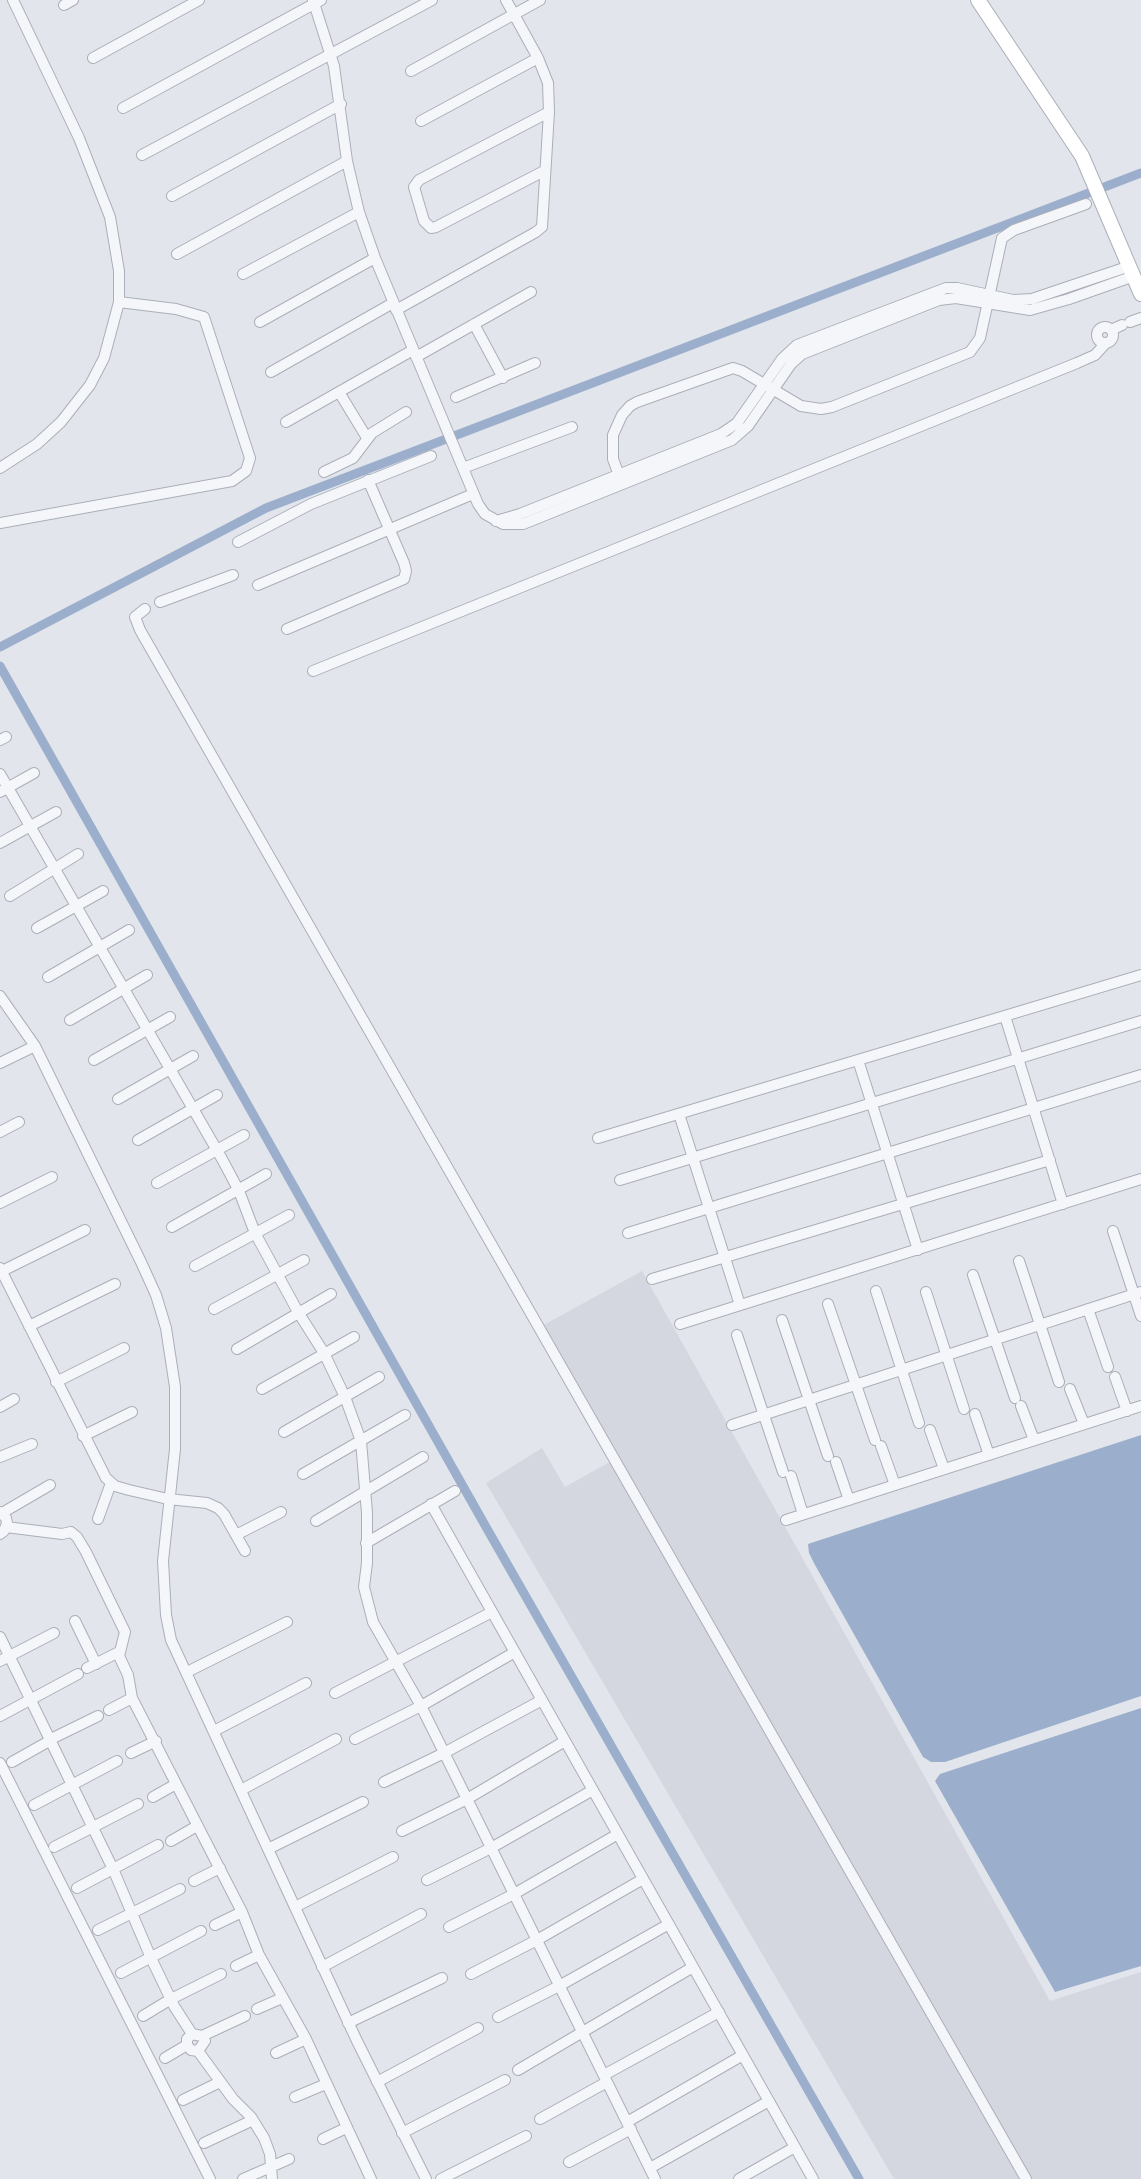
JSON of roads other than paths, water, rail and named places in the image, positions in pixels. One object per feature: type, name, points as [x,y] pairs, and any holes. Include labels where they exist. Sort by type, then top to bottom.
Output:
[{"type":"street","points":[[0,468],[37,444],[62,422],[96,376],[109,343],[119,302],[119,271],[110,216],[79,138],[13,0]]},
{"type":"street","points":[[93,58],[199,0]]},
{"type":"street","points":[[142,155],[432,0]]},
{"type":"street","points":[[271,372],[540,230],[544,219],[544,171],[549,112],[548,82],[538,58],[506,0]]},
{"type":"street","points":[[411,71],[540,0]]},
{"type":"street","points":[[978,0],[1075,145],[1092,176],[1141,294]]},
{"type":"street","points":[[123,108],[316,1],[341,104],[347,161],[359,212],[375,258],[474,494],[486,514],[496,521],[510,526],[523,524],[732,440],[748,426],[769,387]]},
{"type":"street","points":[[421,121],[538,58]]},
{"type":"street","points":[[172,196],[341,104]]},
{"type":"street","points":[[544,171],[436,228],[431,228],[424,221],[414,186],[419,180],[549,112]]},
{"type":"street","points":[[177,254],[347,161]]},
{"type":"street","points":[[622,484],[613,459],[613,435],[616,425],[630,406],[732,368],[738,369],[810,409],[832,408],[970,352],[980,338],[1000,246],[1007,234],[1086,204]]},
{"type":"street","points":[[243,274],[359,212]]},
{"type":"street","points":[[260,322],[375,258]]},
{"type":"street","points":[[496,521],[520,514],[726,431],[737,423],[802,354],[939,300],[956,298],[988,299],[1030,310],[1132,271]]},
{"type":"street","points":[[286,422],[339,392],[474,324],[531,292]]},
{"type":"street","points":[[0,523],[232,481],[246,471],[250,458],[204,317],[176,310],[119,302]]},
{"type":"street","points":[[313,671],[1077,363],[1101,351],[1105,344],[1112,340],[1112,330],[1141,318]]},
{"type":"street","points":[[474,324],[503,378]]},
{"type":"street","points":[[456,397],[535,363]]},
{"type":"street","points":[[339,392],[367,438]]},
{"type":"street","points":[[324,472],[353,458],[361,450],[367,438],[380,427],[406,412]]},
{"type":"street","points":[[463,468],[572,427]]},
{"type":"street","points":[[238,542],[311,504],[430,456]]},
{"type":"street","points":[[287,629],[404,579],[406,571],[404,563],[368,480]]},
{"type":"street","points":[[258,585],[474,494]]},
{"type":"street","points":[[160,602],[233,575]]},
{"type":"street","points":[[144,608],[135,617],[140,630],[1026,2179]]},
{"type":"street","points":[[4,790],[34,773]]},
{"type":"street","points":[[0,774],[4,790],[30,828],[217,1150],[239,1191],[255,1233],[298,1312],[324,1353],[345,1397],[361,1440],[367,1513],[367,1562],[364,1587],[373,1622],[421,1706],[654,2178]]},
{"type":"street","points":[[0,844],[56,812]]},
{"type":"street","points":[[10,896],[78,854]]},
{"type":"street","points":[[37,928],[103,891]]},
{"type":"street","points":[[48,977],[129,930]]},
{"type":"street","points":[[70,1020],[147,975]]},
{"type":"street","points":[[598,1138],[1141,975]]},
{"type":"street","points":[[0,996],[35,1046],[142,1262],[156,1295],[166,1328],[175,1387],[175,1449],[168,1499],[163,1561],[166,1615],[171,1640],[348,2023],[426,2179]]},
{"type":"street","points":[[94,1060],[170,1016]]},
{"type":"street","points":[[1005,1016],[1063,1204]]},
{"type":"street","points":[[620,1180],[1141,1021]]},
{"type":"street","points":[[0,1063],[35,1046]]},
{"type":"street","points":[[118,1098],[194,1056]]},
{"type":"street","points":[[858,1060],[918,1250]]},
{"type":"street","points":[[628,1232],[1034,1110],[1141,1075]]},
{"type":"street","points":[[138,1140],[217,1095]]},
{"type":"street","points":[[679,1114],[740,1305]]},
{"type":"street","points":[[0,1132],[19,1122]]},
{"type":"street","points":[[157,1183],[244,1135]]},
{"type":"street","points":[[652,1280],[1050,1160]]},
{"type":"street","points":[[172,1228],[266,1174]]},
{"type":"street","points":[[0,1204],[52,1177]]},
{"type":"street","points":[[680,1324],[1141,1179]]},
{"type":"street","points":[[195,1266],[288,1215]]},
{"type":"street","points":[[85,1230],[1,1269],[56,1382],[100,1470],[111,1482],[129,1490],[168,1499],[206,1503],[218,1508],[224,1514],[245,1551]]},
{"type":"street","points":[[1113,1231],[1138,1294],[1141,1316]]},
{"type":"street","points":[[214,1309],[304,1260]]},
{"type":"street","points":[[1018,1260],[1059,1382]]},
{"type":"street","points":[[973,1275],[1015,1398]]},
{"type":"street","points":[[29,1326],[115,1284]]},
{"type":"street","points":[[876,1292],[919,1424]]},
{"type":"street","points":[[926,1292],[964,1409]]},
{"type":"street","points":[[237,1349],[331,1294]]},
{"type":"street","points":[[732,1424],[1138,1294]]},
{"type":"street","points":[[828,1304],[856,1385],[895,1485]]},
{"type":"street","points":[[1088,1310],[1108,1367]]},
{"type":"street","points":[[782,1320],[809,1400],[849,1500]]},
{"type":"street","points":[[737,1335],[764,1414],[803,1514]]},
{"type":"street","points":[[262,1389],[354,1337]]},
{"type":"street","points":[[56,1382],[124,1348]]},
{"type":"street","points":[[1114,1376],[1127,1410]]},
{"type":"street","points":[[284,1432],[379,1377]]},
{"type":"street","points":[[1070,1389],[1084,1424]]},
{"type":"street","points":[[0,1407],[14,1399]]},
{"type":"street","points":[[1021,1406],[1034,1440]]},
{"type":"street","points":[[786,1520],[1141,1406]]},
{"type":"street","points":[[83,1436],[132,1412]]},
{"type":"street","points":[[975,1414],[990,1455]]},
{"type":"street","points":[[303,1474],[405,1415]]},
{"type":"street","points":[[930,1430],[944,1469]]},
{"type":"street","points":[[0,1457],[32,1444]]},
{"type":"street","points":[[316,1521],[423,1457]]},
{"type":"street","points":[[98,1519],[111,1482]]},
{"type":"street","points":[[50,1484],[1,1512],[6,1518],[3,1531],[62,1534],[71,1532],[77,1537],[86,1552],[125,1632],[119,1656],[128,1675],[132,1698],[156,1741],[197,1826],[242,1912],[259,1955],[306,2039],[371,2179]]},
{"type":"street","points":[[366,1543],[455,1491]]},
{"type":"street","points":[[431,1504],[813,2179]]},
{"type":"street","points":[[236,1535],[281,1512]]},
{"type":"street","points":[[335,1693],[492,1612]]},
{"type":"street","points":[[76,1621],[87,1669]]},
{"type":"street","points":[[187,1672],[287,1622]]},
{"type":"street","points":[[4,1658],[54,1633]]},
{"type":"street","points":[[0,1637],[4,1658],[30,1699],[114,1869],[150,1958],[170,1999],[197,2035],[205,2041],[198,2051]]},
{"type":"street","points":[[0,1716],[119,1652]]},
{"type":"street","points":[[355,1740],[421,1706],[515,1652]]},
{"type":"street","points":[[214,1731],[306,1683]]},
{"type":"street","points":[[109,1710],[132,1698]]},
{"type":"street","points":[[384,1782],[444,1753],[542,1700]]},
{"type":"street","points":[[12,1762],[98,1716]]},
{"type":"street","points":[[241,1790],[336,1739]]},
{"type":"street","points":[[131,1753],[156,1741]]},
{"type":"street","points":[[402,1831],[467,1799],[565,1741]]},
{"type":"street","points":[[34,1805],[117,1761]]},
{"type":"street","points":[[0,1763],[210,2179]]},
{"type":"street","points":[[152,1797],[176,1784]]},
{"type":"street","points":[[427,1880],[491,1848],[593,1790]]},
{"type":"street","points":[[268,1849],[363,1802]]},
{"type":"street","points":[[54,1847],[138,1804]]},
{"type":"street","points":[[172,1841],[197,1826]]},
{"type":"street","points":[[449,1927],[514,1894],[618,1834]]},
{"type":"street","points":[[76,1888],[158,1845]]},
{"type":"street","points":[[295,1907],[393,1857]]},
{"type":"street","points":[[194,1881],[220,1868]]},
{"type":"street","points":[[471,1974],[537,1940],[643,1878]]},
{"type":"street","points":[[98,1930],[180,1889]]},
{"type":"street","points":[[215,1925],[242,1912]]},
{"type":"street","points":[[322,1966],[421,1914]]},
{"type":"street","points":[[498,2017],[560,1986],[669,1924]]},
{"type":"street","points":[[121,1973],[201,1932]]},
{"type":"street","points":[[236,1966],[259,1955]]},
{"type":"street","points":[[518,2070],[693,1967]]},
{"type":"street","points":[[143,2016],[170,1999],[221,1974]]},
{"type":"street","points":[[348,2023],[442,1978]]},
{"type":"street","points":[[257,2009],[282,1998]]},
{"type":"street","points":[[540,2119],[719,2012]]},
{"type":"street","points":[[245,2016],[187,2039],[187,2045],[191,2050],[198,2051],[264,2138],[270,2154],[272,2179]]},
{"type":"street","points":[[377,2082],[478,2028]]},
{"type":"street","points":[[276,2053],[306,2039]]},
{"type":"street","points":[[165,2058],[187,2045]]},
{"type":"street","points":[[569,2162],[743,2055]]},
{"type":"street","points":[[402,2133],[505,2080]]},
{"type":"street","points":[[183,2100],[220,2082]]},
{"type":"street","points":[[296,2097],[326,2084]]},
{"type":"street","points":[[650,2168],[769,2101]]},
{"type":"street","points":[[204,2143],[252,2120]]},
{"type":"street","points":[[323,2139],[346,2128]]},
{"type":"street","points":[[441,2179],[526,2136]]},
{"type":"street","points":[[739,2179],[795,2148]]},
{"type":"street","points":[[243,2179],[289,2159]]},
{"type":"water","points":[[1141,1435],[1141,1696],[945,1762],[931,1762],[923,1757],[815,1565],[809,1553],[808,1544]]},
{"type":"water","points":[[1141,1708],[1141,1966],[1055,1992],[935,1781],[940,1774]]},
{"type":"waterway","points":[[0,647],[266,508],[1141,173]]},
{"type":"waterway","points":[[0,666],[486,1527],[859,2179]]}]
